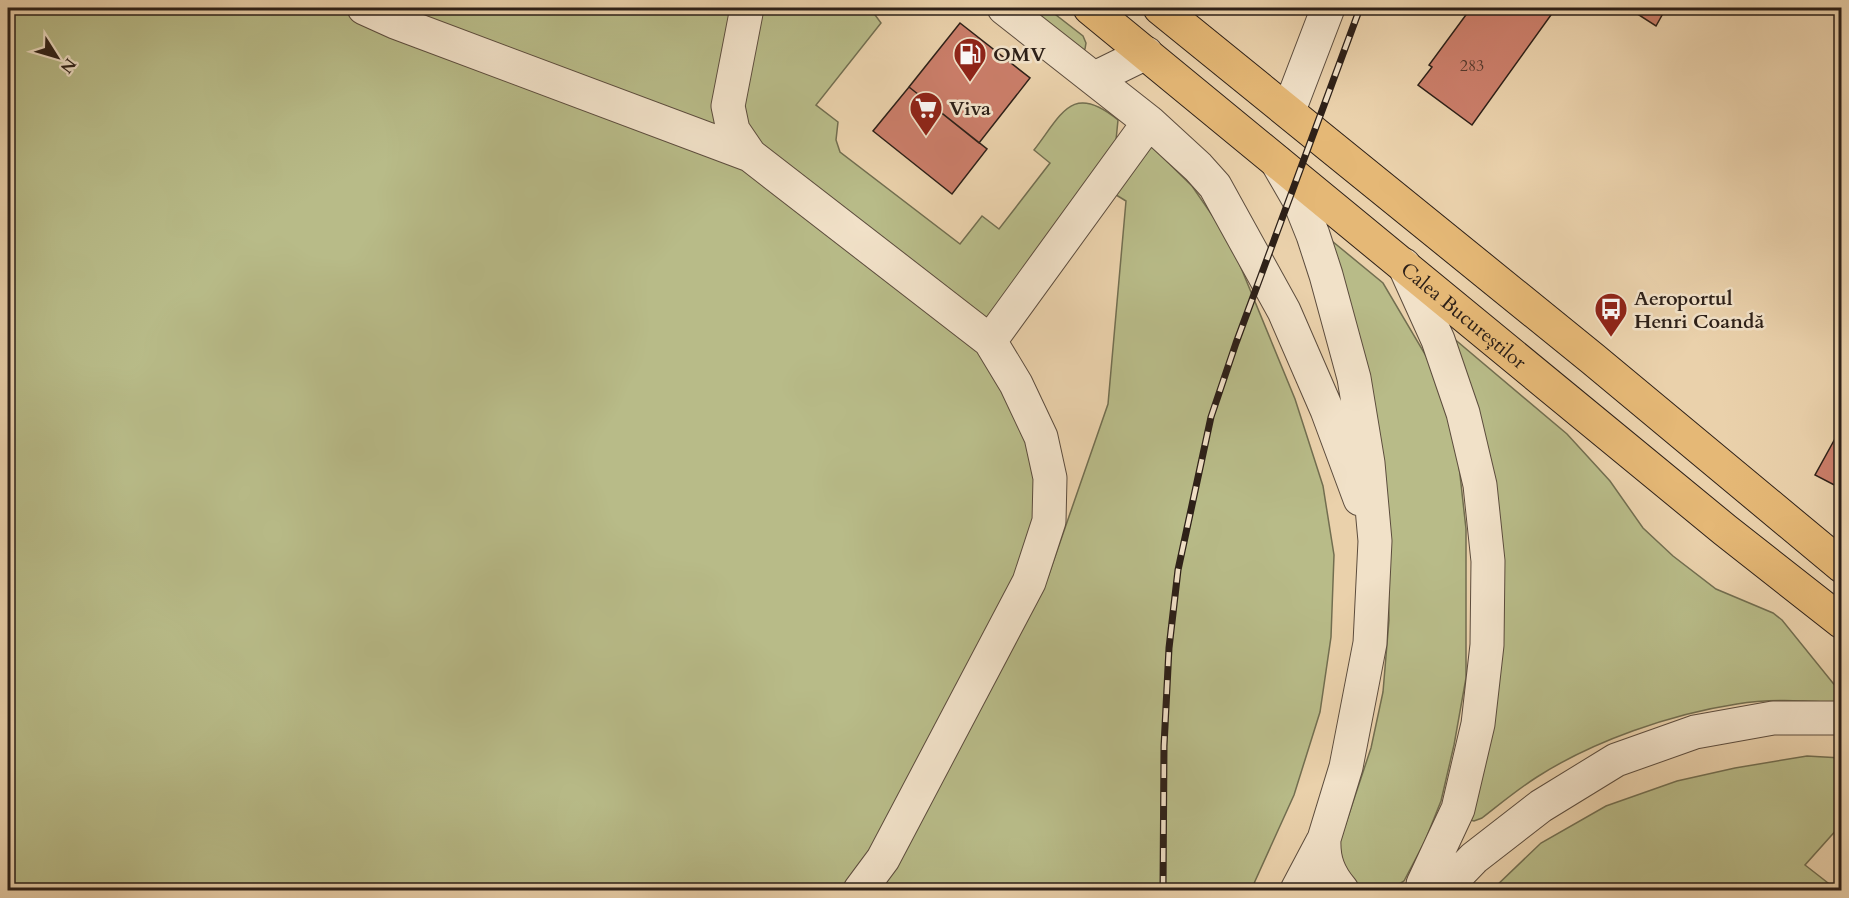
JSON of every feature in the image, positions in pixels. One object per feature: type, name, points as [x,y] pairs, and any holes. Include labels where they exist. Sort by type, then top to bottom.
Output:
[{"type":"highway","name":"Calea Bucureștilor","points":[[1090,8],[1725,530],[1842,622]]},
{"type":"highway","points":[[1160,8],[1289,110],[1842,566]]},
{"type":"street","points":[[364,8],[395,22],[750,155],[990,341],[1016,384],[1041,437],[1050,478],[1049,521],[1029,582],[883,859],[860,891]]},
{"type":"street","points":[[747,8],[728,106],[733,130],[750,155]]},
{"type":"street","points":[[1004,8],[1149,122],[1198,167],[1215,186],[1278,300],[1327,411],[1375,541]]},
{"type":"street","points":[[1289,110],[1328,8]]},
{"type":"street","points":[[1095,78],[1146,53]]},
{"type":"street","points":[[990,341],[1149,122]]},
{"type":"street","points":[[1275,158],[1299,200],[1313,235],[1354,378],[1368,463],[1375,541],[1370,643],[1346,767],[1324,839],[1297,891]]},
{"type":"street","points":[[1404,265],[1438,340],[1463,413],[1480,484],[1488,561],[1487,645],[1478,724],[1458,809],[1429,888]]},
{"type":"street","points":[[1429,888],[1441,865],[1466,847],[1541,806],[1616,760],[1695,732],[1773,718],[1842,718]]},
{"type":"street","points":[[1324,839],[1325,862],[1332,879],[1342,891]]},
{"type":"green space","points":[[8,8],[346,8],[369,22],[748,168],[960,329],[996,370],[1041,475],[1037,536],[850,890],[8,890]]},
{"type":"green space","points":[[380,8],[737,8],[729,141]]},
{"type":"green space","points":[[755,8],[870,8],[881,23],[816,105],[838,122],[836,140],[840,152],[960,244],[982,216],[999,229],[1050,163],[1034,150],[1052,125],[1069,107],[1079,103],[1089,104],[1102,109],[1118,120],[1115,150],[993,316],[979,324],[739,126]]},
{"type":"green space","points":[[1015,8],[1047,8],[1083,36],[1086,43],[1085,49],[1080,54]]},
{"type":"green space","points":[[1145,140],[1192,186],[1230,241],[1295,399],[1323,486],[1334,555],[1331,637],[1320,712],[1294,795],[1251,890],[877,890],[1048,577],[1108,404],[1126,201],[1108,190]]},
{"type":"green space","points":[[1332,241],[1383,283],[1432,366],[1457,448],[1466,529],[1466,678],[1454,745],[1441,801],[1425,841],[1404,881],[1390,890],[1355,890],[1336,853],[1371,748],[1383,692],[1389,620],[1387,498]]},
{"type":"green space","points":[[1439,326],[1567,434],[1610,481],[1643,528],[1673,556],[1716,589],[1773,613],[1782,620],[1841,693],[1841,703],[1750,702],[1659,722],[1607,741],[1559,764],[1530,782],[1482,818],[1474,821],[1465,819],[1496,561]]},
{"type":"green space","points":[[1807,756],[1841,758],[1841,828],[1839,827],[1805,865],[1837,890],[1492,890],[1541,843],[1606,806],[1677,781],[1735,768]]},
{"type":"building","points":[[1471,8],[1556,8],[1472,125],[1418,85],[1432,67],[1429,65]]},
{"type":"building","points":[[1628,8],[1666,8],[1656,26]]},
{"type":"building","name":"OMV","points":[[960,23],[1030,78],[979,143],[909,87]]},
{"type":"building","name":"Viva","points":[[909,87],[987,149],[952,194],[873,131]]},
{"type":"building","points":[[1842,426],[1842,489],[1815,475]]},
{"type":"railway","points":[[1163,890],[1164,746],[1169,648],[1178,570],[1211,417],[1236,343],[1360,8]]},
{"type":"place","name":"OMV","points":[[970,83]]},
{"type":"place","name":"Viva","points":[[926,137]]},
{"type":"place","name":"Aeroportul Henri Coandă","points":[[1611,338]]}]
